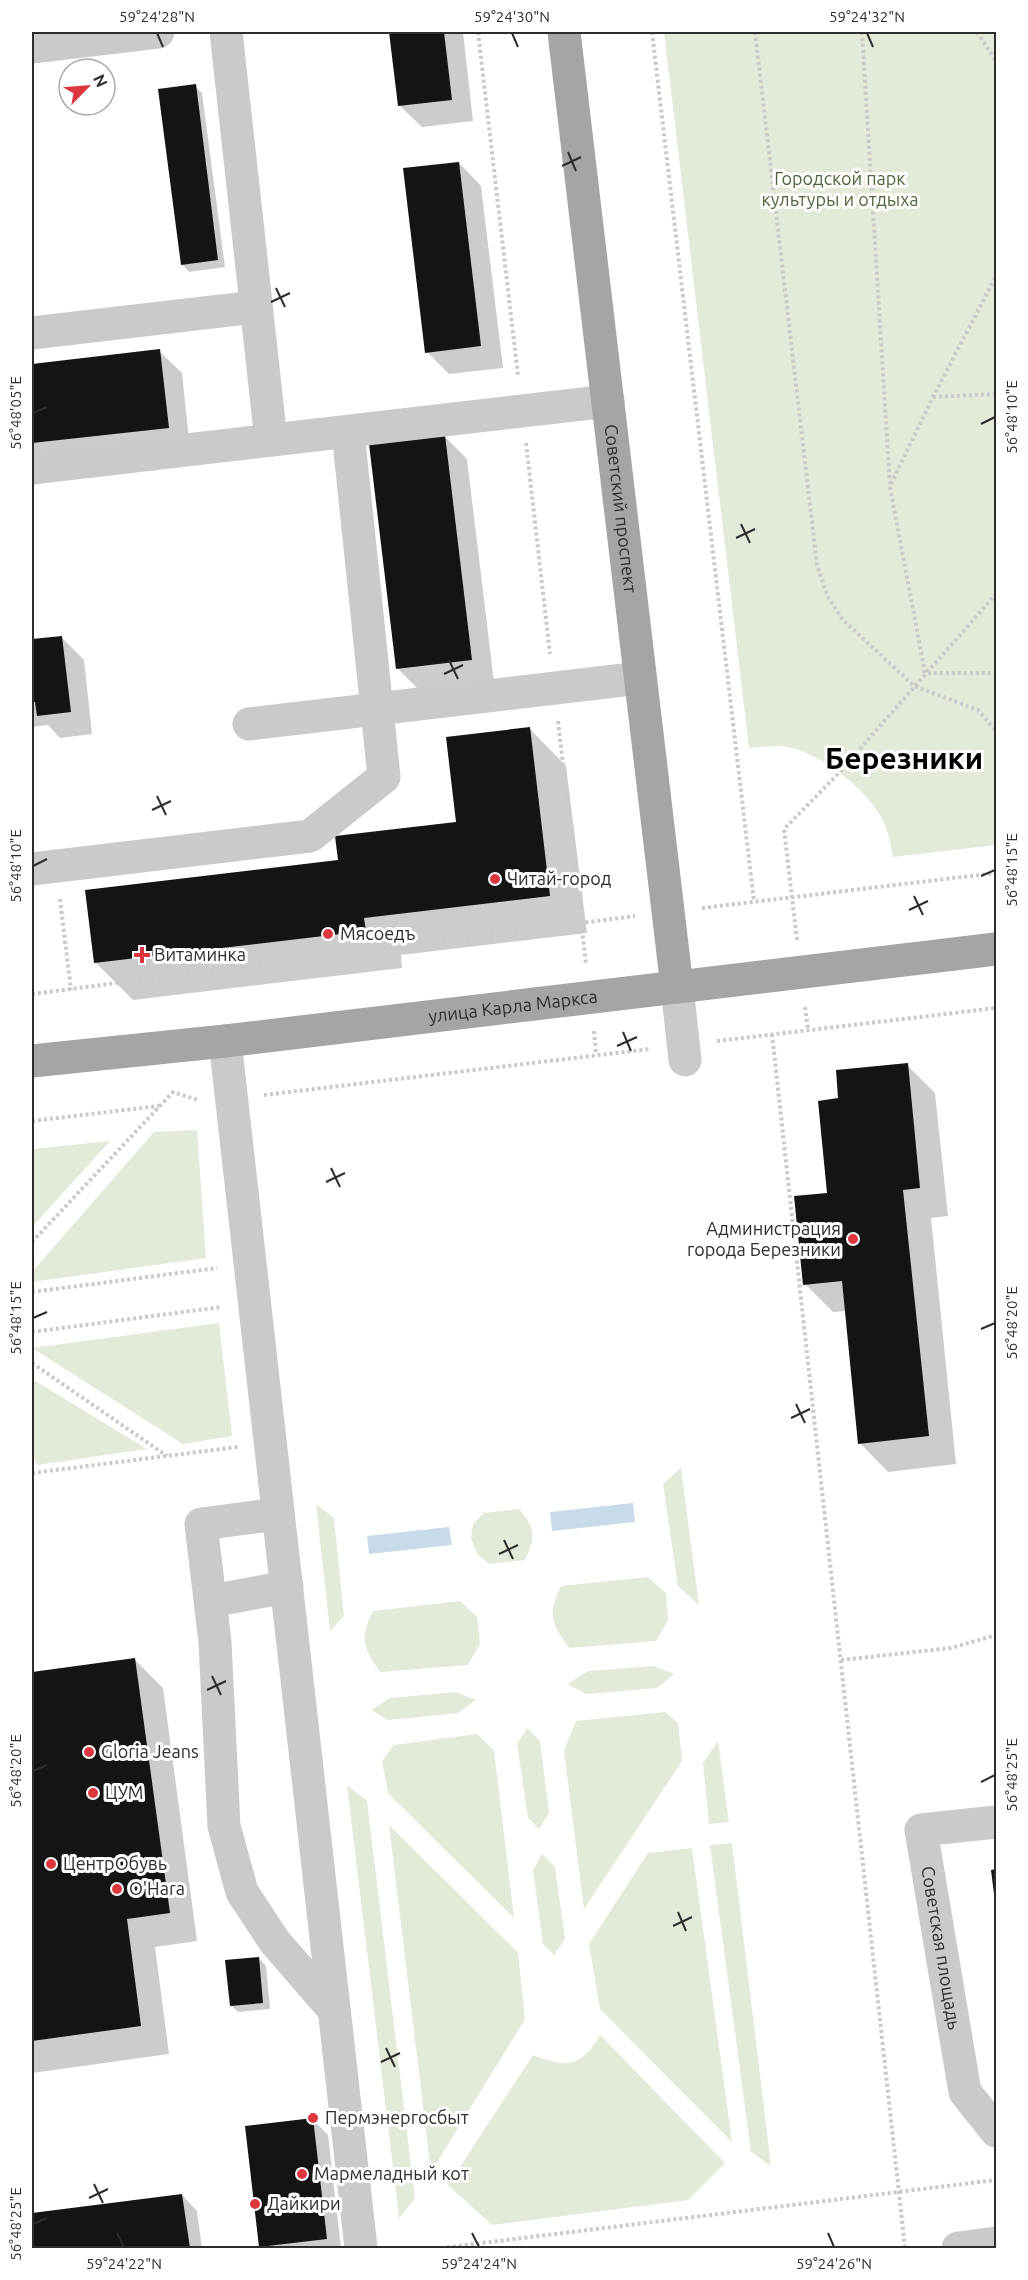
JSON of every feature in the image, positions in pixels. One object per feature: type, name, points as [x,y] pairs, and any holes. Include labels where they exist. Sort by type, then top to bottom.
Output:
[{"type":"main road","name":"Советский проспект","points":[[564,32],[677,987]]},
{"type":"main road","name":"улица Карла Маркса","points":[[32,1061],[225,1041],[996,949]]},
{"type":"street","points":[[32,47],[158,32]]},
{"type":"street","points":[[226,32],[271,440]]},
{"type":"street","points":[[32,333],[256,307]]},
{"type":"street","points":[[32,468],[608,401]]},
{"type":"street","points":[[44,867],[310,836],[384,777],[348,432]]},
{"type":"street","points":[[249,724],[640,678]]},
{"type":"street","points":[[677,987],[685,1052]]},
{"type":"street","points":[[225,1041],[361,2248]]},
{"type":"street","points":[[278,1514],[201,1524],[212,1601],[224,1826],[242,1892],[274,1942],[334,2010]]},
{"type":"street","points":[[212,1601],[287,1587]]},
{"type":"street","name":"Советская площадь","points":[[996,1822],[921,1830],[965,2092],[996,2131]]},
{"type":"street","points":[[958,2248],[996,2243]]},
{"type":"path","points":[[478,32],[581,922]]},
{"type":"path","points":[[652,32],[754,902]]},
{"type":"path","points":[[755,32],[817,565],[828,597],[843,620],[914,686],[978,710],[996,731]]},
{"type":"path","points":[[862,32],[890,487],[925,673]]},
{"type":"path","points":[[977,32],[996,62]]},
{"type":"path","points":[[890,487],[933,397],[996,276]]},
{"type":"path","points":[[933,397],[996,394]]},
{"type":"path","points":[[808,1030],[784,829],[836,776],[996,594]]},
{"type":"path","points":[[925,673],[996,673]]},
{"type":"path","points":[[44,867],[71,990]]},
{"type":"path","points":[[32,994],[581,922],[996,873]]},
{"type":"path","points":[[32,1242],[173,1092],[202,1102],[685,1052],[772,1035],[996,1008]]},
{"type":"path","points":[[772,1035],[906,2248]]},
{"type":"path","points":[[32,1121],[160,1106]]},
{"type":"path","points":[[32,1292],[220,1268],[222,1277]]},
{"type":"path","points":[[32,1332],[225,1306]]},
{"type":"path","points":[[32,1363],[168,1456]]},
{"type":"path","points":[[32,1473],[242,1446]]},
{"type":"path","points":[[841,1660],[951,1648],[996,1635]]},
{"type":"path","points":[[441,2248],[996,2180]]},
{"type":"green space","name":"Городской парк культуры и отдыха","points":[[664,32],[996,32],[996,845],[893,857],[886,829],[878,812],[856,786],[842,774],[811,755],[795,749],[781,746],[749,748]]},
{"type":"green space","points":[[197,1130],[206,1258],[32,1282],[32,1272],[154,1132]]},
{"type":"green space","points":[[110,1141],[32,1227],[32,1149]]},
{"type":"green space","points":[[219,1323],[232,1436],[183,1444],[32,1348]]},
{"type":"green space","points":[[32,1379],[147,1449],[37,1465],[32,1452]]},
{"type":"green space","points":[[681,1468],[699,1605],[678,1586],[663,1484]]},
{"type":"green space","points":[[316,1504],[334,1518],[344,1616],[330,1631]]},
{"type":"green space","points":[[519,1509],[528,1521],[532,1533],[531,1545],[525,1560],[489,1564],[478,1555],[471,1539],[473,1524],[484,1513]]},
{"type":"green space","points":[[648,1577],[666,1593],[668,1620],[656,1641],[569,1648],[558,1632],[553,1618],[554,1604],[561,1586]]},
{"type":"green space","points":[[460,1601],[477,1617],[480,1644],[468,1665],[380,1672],[365,1643],[366,1629],[373,1611]]},
{"type":"green space","points":[[654,1666],[674,1674],[657,1688],[586,1694],[568,1684],[588,1671]]},
{"type":"green space","points":[[456,1692],[476,1700],[458,1713],[388,1720],[371,1710],[390,1698]]},
{"type":"green space","points":[[665,1712],[678,1723],[682,1761],[584,1909],[564,1751],[576,1721]]},
{"type":"green space","points":[[527,1728],[540,1741],[549,1813],[539,1829],[528,1818],[517,1744]]},
{"type":"green space","points":[[477,1734],[494,1750],[514,1918],[388,1793],[382,1761],[394,1745]]},
{"type":"green space","points":[[718,1741],[729,1822],[709,1824],[703,1763]]},
{"type":"green space","points":[[347,1785],[367,1801],[415,2199],[399,2218]]},
{"type":"green space","points":[[389,1825],[518,1953],[525,2019],[431,2172]]},
{"type":"green space","points":[[732,1843],[771,2166],[751,2152],[710,1845]]},
{"type":"green space","points":[[692,1848],[732,2142],[600,2009],[589,1944],[648,1853]]},
{"type":"green space","points":[[542,1854],[555,1867],[565,1939],[554,1955],[543,1944],[533,1870]]},
{"type":"green space","points":[[600,2035],[725,2163],[688,2200],[492,2225],[448,2185],[533,2055],[555,2062],[572,2062],[586,2054]]},
{"type":"water","points":[[633,1503],[635,1522],[552,1531],[550,1512]]},
{"type":"water","points":[[449,1527],[452,1545],[369,1554],[367,1536]]},
{"type":"building","points":[[389,32],[444,32],[452,100],[398,106]]},
{"type":"building","points":[[196,84],[218,260],[181,265],[158,89]]},
{"type":"building","points":[[459,162],[481,346],[425,353],[403,168]]},
{"type":"building","points":[[160,349],[169,428],[32,443],[32,364]]},
{"type":"building","points":[[445,435],[472,660],[396,669],[369,444]]},
{"type":"building","points":[[62,636],[71,712],[37,716],[35,702],[32,702],[32,639]]},
{"type":"building","points":[[530,727],[550,896],[364,918],[366,931],[94,963],[85,890],[338,860],[335,836],[456,822],[446,737]]},
{"type":"building","name":"Администрация города Березники","points":[[908,1063],[920,1188],[903,1190],[929,1436],[858,1444],[842,1281],[803,1285],[794,1196],[827,1193],[818,1101],[838,1098],[836,1070]]},
{"type":"building","name":"ЦУМ","points":[[135,1658],[170,1913],[127,1919],[141,2026],[32,2041],[32,1672]]},
{"type":"building","points":[[996,1869],[996,1902],[995,1902],[991,1870]]},
{"type":"building","points":[[259,1957],[263,2003],[230,2006],[225,1960]]},
{"type":"building","points":[[313,2118],[327,2239],[259,2247],[245,2126]]},
{"type":"building","points":[[182,2194],[190,2248],[32,2248],[32,2213]]},
{"type":"place","name":"Читай-город","points":[[495,879]]},
{"type":"place","name":"Мясоедъ","points":[[328,934]]},
{"type":"place","name":"Витаминка","points":[[142,955]]},
{"type":"place","name":"Администрация города Березники","points":[[853,1239]]},
{"type":"place","name":"Gloria Jeans","points":[[89,1752]]},
{"type":"place","name":"ЦУМ","points":[[93,1793]]},
{"type":"place","name":"ЦентрОбувь","points":[[51,1864]]},
{"type":"place","name":"O'Hara","points":[[117,1889]]},
{"type":"place","name":"Пермэнергосбыт","points":[[313,2118]]},
{"type":"place","name":"Мармеладный кот","points":[[302,2174]]},
{"type":"place","name":"Дайкири","points":[[255,2204]]},
{"type":"district","name":"Березники","points":[[904,759]]}]
